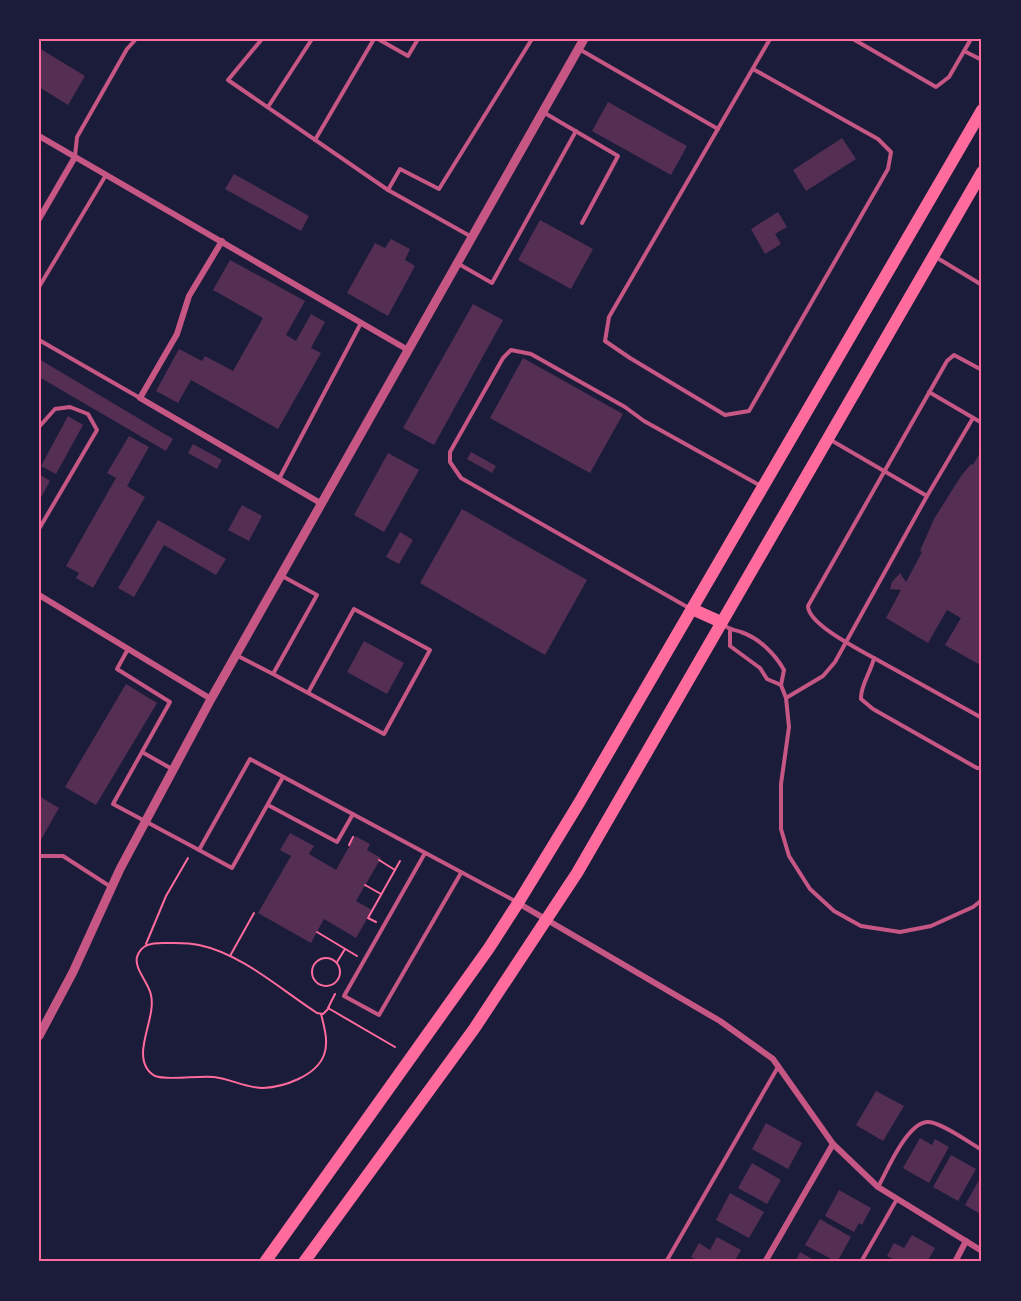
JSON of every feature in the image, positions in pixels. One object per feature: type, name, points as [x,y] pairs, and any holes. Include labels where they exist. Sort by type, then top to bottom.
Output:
[{"type":"main road","points":[[266,1262],[430,1032],[518,903],[982,110]]},
{"type":"main road","points":[[304,1262],[474,1029],[548,921],[726,627],[828,439],[982,172]]},
{"type":"main road","points":[[692,609],[726,627]]},
{"type":"street","points":[[39,1036],[73,972],[111,888],[211,699],[584,39]]},
{"type":"street","points":[[39,136],[408,350]]},
{"type":"street","points":[[39,219],[75,157]]},
{"type":"street","points":[[222,242],[189,296],[177,334],[140,398],[322,504]]},
{"type":"street","points":[[39,595],[211,699]]},
{"type":"street","points":[[518,903],[720,1021],[773,1059],[833,1144],[878,1187],[982,1251]]},
{"type":"street","points":[[765,1262],[833,1144]]},
{"type":"street","points":[[955,1262],[966,1241]]},
{"type":"lane","points":[[75,157],[77,137],[127,49],[136,39]]},
{"type":"lane","points":[[262,39],[228,80],[388,190],[471,237]]},
{"type":"lane","points":[[268,107],[312,39]]},
{"type":"lane","points":[[315,140],[376,39],[408,56],[418,39]]},
{"type":"lane","points":[[388,190],[400,169],[439,189],[532,39]]},
{"type":"lane","points":[[753,69],[878,139],[891,152],[888,170],[749,411],[725,415],[630,358],[605,340],[609,317],[770,39]]},
{"type":"lane","points":[[853,39],[936,87],[948,77],[971,39]]},
{"type":"lane","points":[[578,48],[718,129]]},
{"type":"lane","points":[[964,51],[982,60]]},
{"type":"lane","points":[[542,112],[618,156],[582,223]]},
{"type":"lane","points":[[456,263],[492,283],[576,131]]},
{"type":"lane","points":[[39,287],[106,174]]},
{"type":"lane","points":[[934,256],[982,285]]},
{"type":"lane","points":[[279,479],[362,323]]},
{"type":"lane","points":[[39,340],[140,398]]},
{"type":"lane","points":[[692,609],[461,478],[450,462],[450,452],[503,358],[511,350],[531,354],[625,407],[644,421],[763,487]]},
{"type":"lane","points":[[982,370],[954,355],[947,361],[808,606],[808,611],[815,619],[846,643],[982,718]]},
{"type":"lane","points":[[929,393],[982,423]]},
{"type":"lane","points":[[39,427],[56,409],[70,407],[88,414],[97,430],[39,529]]},
{"type":"lane","points":[[786,698],[823,676],[835,662],[973,418]]},
{"type":"lane","points":[[828,439],[927,496]]},
{"type":"lane","points":[[273,674],[317,595],[282,575]]},
{"type":"lane","points":[[236,655],[384,734],[430,650],[354,609],[308,693]]},
{"type":"lane","points":[[726,627],[730,646],[760,668],[767,679],[781,685]]},
{"type":"lane","points":[[726,627],[741,632],[766,647],[778,659],[784,670],[781,685],[786,698],[789,727],[781,784],[781,829],[789,856],[810,889],[834,911],[861,926],[900,932],[931,926],[973,907],[982,900]]},
{"type":"lane","points":[[128,648],[117,669],[170,702],[113,804],[232,868],[283,777]]},
{"type":"lane","points":[[874,658],[861,692],[861,699],[873,709],[977,768],[982,768]]},
{"type":"lane","points":[[142,752],[173,770]]},
{"type":"lane","points":[[199,850],[250,759],[518,903]]},
{"type":"lane","points":[[268,804],[337,842],[353,814]]},
{"type":"lane","points":[[425,853],[344,996],[379,1015],[461,873]]},
{"type":"lane","points":[[39,856],[63,856],[111,888]]},
{"type":"lane","points":[[666,1262],[778,1067]]},
{"type":"lane","points":[[878,1187],[910,1131],[920,1124],[928,1122],[940,1126],[982,1150]]},
{"type":"lane","points":[[861,1262],[897,1199]]},
{"type":"path","points":[[349,845],[353,837]]},
{"type":"path","points":[[146,946],[166,896],[188,858]]},
{"type":"path","points":[[379,860],[395,870]]},
{"type":"path","points":[[371,912],[400,861]]},
{"type":"path","points":[[365,885],[381,894]]},
{"type":"path","points":[[230,956],[254,913]]},
{"type":"path","points":[[317,932],[357,956]]},
{"type":"path","points":[[151,943],[185,943],[230,956],[321,1014],[326,1040],[324,1055],[314,1069],[297,1079],[263,1088],[216,1077],[157,1077],[144,1064],[142,1052],[152,995],[137,963],[137,956],[151,943]]},
{"type":"path","points":[[336,963],[345,949]]},
{"type":"path","points":[[324,958],[336,963],[340,971],[338,981],[330,986],[321,986],[317,983],[312,975],[313,966],[324,958]]},
{"type":"path","points":[[321,1014],[329,1008]]},
{"type":"building","points":[[39,48],[85,76],[68,105],[39,87]]},
{"type":"building","points":[[608,102],[687,146],[671,175],[592,131]]},
{"type":"building","points":[[842,138],[856,159],[806,191],[793,170]]},
{"type":"building","points":[[234,174],[309,216],[301,231],[225,189]]},
{"type":"building","points":[[778,212],[787,227],[775,234],[781,244],[765,254],[751,229]]},
{"type":"building","points":[[540,220],[593,249],[571,289],[518,260]]},
{"type":"building","points":[[391,239],[410,249],[405,260],[415,266],[388,316],[347,293],[375,243],[385,248]]},
{"type":"building","points":[[230,260],[305,301],[286,335],[296,341],[311,314],[325,322],[311,348],[321,353],[278,429],[191,380],[178,403],[156,391],[179,349],[202,361],[205,356],[233,371],[263,318],[213,290]]},
{"type":"building","points":[[473,304],[503,320],[434,445],[403,428]]},
{"type":"building","points":[[523,358],[623,414],[590,473],[490,418]]},
{"type":"building","points":[[39,359],[173,439],[166,451],[39,377]]},
{"type":"building","points":[[68,416],[83,425],[56,474],[41,466]]},
{"type":"building","points":[[129,436],[149,447],[127,486],[145,497],[93,588],[76,578],[79,573],[66,566],[116,478],[107,473]]},
{"type":"building","points":[[193,444],[222,460],[217,469],[188,453]]},
{"type":"building","points":[[982,449],[982,666],[945,645],[961,618],[947,610],[928,643],[886,618],[901,590],[890,589],[892,582],[900,573],[906,582],[922,552],[920,551],[934,519],[961,476],[971,464],[973,465]]},
{"type":"building","points":[[471,452],[496,466],[492,473],[467,459]]},
{"type":"building","points":[[388,453],[419,470],[384,532],[354,515]]},
{"type":"building","points":[[39,474],[50,481],[39,501]]},
{"type":"building","points":[[242,505],[262,516],[249,541],[228,530]]},
{"type":"building","points":[[462,509],[587,580],[545,655],[420,583]]},
{"type":"building","points":[[158,520],[226,559],[216,575],[164,545],[134,597],[118,588]]},
{"type":"building","points":[[400,532],[413,540],[399,564],[386,557]]},
{"type":"building","points":[[364,641],[404,663],[387,694],[347,672]]},
{"type":"building","points":[[126,684],[157,703],[96,805],[65,787]]},
{"type":"building","points":[[39,796],[59,808],[39,843]]},
{"type":"building","points":[[290,833],[314,846],[309,854],[336,870],[355,836],[370,844],[367,850],[381,858],[356,901],[372,910],[356,938],[324,919],[311,943],[258,913],[291,856],[280,850]]},
{"type":"building","points":[[876,1091],[904,1106],[883,1141],[856,1125]]},
{"type":"building","points":[[766,1123],[802,1143],[788,1169],[752,1149]]},
{"type":"building","points":[[920,1138],[932,1145],[935,1139],[949,1147],[929,1183],[903,1168]]},
{"type":"building","points":[[951,1155],[976,1169],[958,1201],[933,1187]]},
{"type":"building","points":[[752,1163],[781,1180],[767,1204],[738,1188]]},
{"type":"building","points":[[982,1175],[982,1215],[965,1205]]},
{"type":"building","points":[[839,1190],[871,1208],[862,1225],[859,1223],[854,1232],[825,1216]]},
{"type":"building","points":[[730,1193],[764,1212],[749,1238],[716,1220]]},
{"type":"building","points":[[820,1219],[851,1237],[837,1262],[805,1245]]},
{"type":"building","points":[[912,1235],[935,1248],[927,1262],[898,1262],[887,1256],[894,1243],[904,1248]]},
{"type":"building","points":[[717,1237],[741,1250],[734,1262],[700,1262],[691,1257],[699,1243],[710,1250]]},
{"type":"building","points":[[800,1252],[817,1262],[795,1262]]}]
